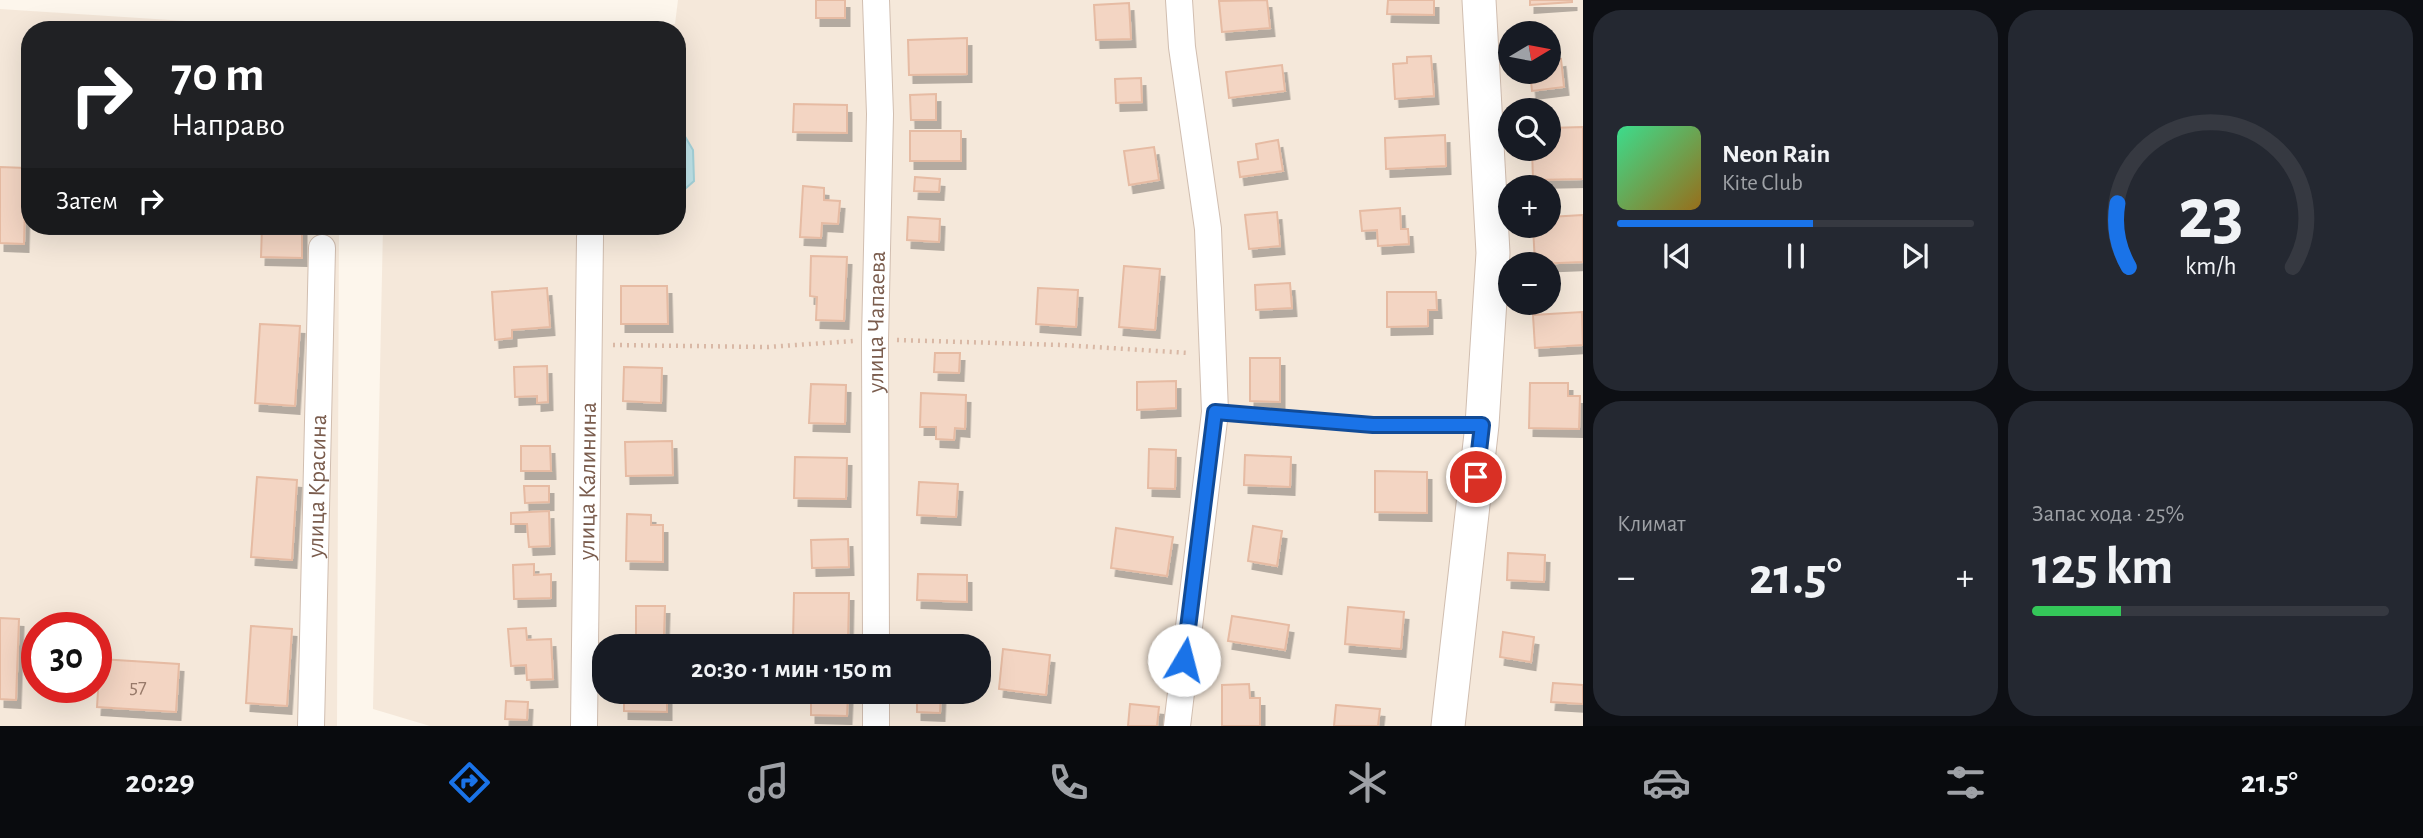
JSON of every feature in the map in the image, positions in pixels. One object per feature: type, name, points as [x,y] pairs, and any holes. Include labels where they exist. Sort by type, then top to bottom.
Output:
[{"type":"street","name":"улица Чапаева","points":[[876,0],[880,114],[875,340],[876,634]]},
{"type":"street","points":[[1177,726],[1215,412],[1208,229],[1182,47],[1179,0]]},
{"type":"street","points":[[1448,726],[1482,425],[1493,253],[1479,0]]},
{"type":"street","name":"улица Калинина","points":[[584,726],[590,237]]},
{"type":"street","name":"улица Красина","points":[[311,726],[322,248]]},
{"type":"street","points":[[876,704],[876,726]]},
{"type":"lane","points":[[1215,412],[1373,425],[1482,425]]},
{"type":"path","points":[[588,344],[768,347],[875,340],[1063,345],[1188,352],[1213,373]]},
{"type":"shaded area","points":[[678,0],[1583,0],[1583,726],[430,726],[373,709],[383,235],[686,235],[686,21],[675,21]]},
{"type":"shaded area","points":[[0,9],[187,21],[21,21],[21,235],[339,235],[337,726],[0,726]]},
{"type":"water","points":[[686,138],[693,150],[694,181],[686,188]]},
{"type":"building","points":[[816,0],[845,0],[845,18],[816,18]]},
{"type":"building","points":[[1267,0],[1270,28],[1222,32],[1219,1]]},
{"type":"building","points":[[1388,0],[1434,0],[1434,15],[1387,14]]},
{"type":"building","points":[[1530,0],[1572,0],[1572,2],[1530,5]]},
{"type":"building","points":[[1129,3],[1131,39],[1096,40],[1094,5]]},
{"type":"building","points":[[967,38],[967,74],[909,75],[908,40]]},
{"type":"building","points":[[1431,56],[1434,96],[1395,99],[1393,64],[1407,63],[1407,57]]},
{"type":"building","points":[[1561,59],[1564,87],[1532,91],[1531,84],[1561,84]]},
{"type":"building","points":[[1282,65],[1285,91],[1229,98],[1226,72]]},
{"type":"building","points":[[1141,78],[1142,102],[1116,103],[1115,79]]},
{"type":"building","points":[[936,94],[936,120],[911,120],[910,95]]},
{"type":"building","points":[[794,104],[847,105],[847,133],[793,132]]},
{"type":"building","points":[[1583,127],[1583,179],[1561,179],[1561,175],[1533,175],[1532,161],[1561,161],[1561,128]]},
{"type":"building","points":[[910,131],[961,131],[961,161],[910,161]]},
{"type":"building","points":[[1445,135],[1446,166],[1386,169],[1385,138]]},
{"type":"building","points":[[1278,140],[1283,171],[1240,177],[1238,162],[1258,159],[1256,144]]},
{"type":"building","points":[[1154,147],[1159,180],[1129,185],[1124,151]]},
{"type":"building","points":[[0,167],[21,168],[21,235],[24,235],[24,244],[0,243]]},
{"type":"building","points":[[915,177],[940,179],[939,192],[914,191]]},
{"type":"building","points":[[803,186],[824,188],[824,200],[840,201],[838,224],[822,223],[821,238],[800,237]]},
{"type":"building","points":[[1400,208],[1401,229],[1408,229],[1409,244],[1378,246],[1377,230],[1362,231],[1360,211]]},
{"type":"building","points":[[1277,212],[1280,246],[1249,249],[1245,215]]},
{"type":"building","points":[[1583,215],[1583,262],[1561,263],[1561,252],[1534,252],[1534,238],[1561,238],[1561,216]]},
{"type":"building","points":[[908,217],[940,219],[939,242],[907,240]]},
{"type":"building","points":[[262,235],[302,235],[302,258],[261,257]]},
{"type":"building","points":[[811,256],[847,257],[844,321],[816,320],[817,297],[810,296]]},
{"type":"building","points":[[1124,266],[1160,269],[1155,330],[1119,327]]},
{"type":"building","points":[[1290,283],[1292,308],[1256,310],[1255,285]]},
{"type":"building","points":[[621,286],[667,286],[668,324],[621,324]]},
{"type":"building","points":[[547,288],[550,327],[512,330],[512,338],[495,340],[492,292]]},
{"type":"building","points":[[1038,288],[1078,290],[1076,327],[1036,324]]},
{"type":"building","points":[[1387,292],[1436,292],[1437,310],[1428,310],[1428,326],[1387,327]]},
{"type":"building","points":[[1582,312],[1583,345],[1535,348],[1533,315]]},
{"type":"building","points":[[260,324],[300,326],[295,406],[255,403]]},
{"type":"building","points":[[935,353],[960,353],[959,373],[934,372]]},
{"type":"building","points":[[1250,358],[1280,358],[1280,402],[1250,401]]},
{"type":"building","points":[[547,366],[548,402],[537,403],[537,396],[515,397],[514,367]]},
{"type":"building","points":[[624,367],[662,368],[661,403],[623,401]]},
{"type":"building","points":[[1176,381],[1176,408],[1137,410],[1137,382]]},
{"type":"building","points":[[1530,383],[1568,383],[1568,396],[1580,396],[1579,429],[1529,428]]},
{"type":"building","points":[[811,384],[846,385],[845,424],[809,423]]},
{"type":"building","points":[[921,393],[966,395],[965,429],[955,428],[954,440],[936,439],[936,427],[920,427]]},
{"type":"building","points":[[672,441],[673,475],[626,476],[625,442]]},
{"type":"building","points":[[521,446],[550,446],[551,471],[521,471]]},
{"type":"building","points":[[1149,449],[1176,450],[1175,489],[1148,488]]},
{"type":"building","points":[[1245,455],[1291,457],[1290,487],[1244,485]]},
{"type":"building","points":[[795,457],[847,458],[846,499],[794,498]]},
{"type":"building","points":[[1375,471],[1427,472],[1427,513],[1375,512]]},
{"type":"building","points":[[257,477],[297,480],[292,560],[251,557]]},
{"type":"building","points":[[919,482],[958,484],[956,517],[917,515]]},
{"type":"building","points":[[524,486],[549,486],[549,502],[525,503]]},
{"type":"building","points":[[549,511],[550,546],[529,547],[527,524],[511,524],[511,513]]},
{"type":"building","points":[[627,514],[651,515],[651,525],[663,525],[663,562],[626,561]]},
{"type":"building","points":[[1253,526],[1282,531],[1277,566],[1248,561]]},
{"type":"building","points":[[1116,528],[1173,537],[1167,576],[1111,568]]},
{"type":"building","points":[[848,539],[849,567],[812,568],[811,540]]},
{"type":"building","points":[[1508,553],[1545,555],[1544,582],[1507,580]]},
{"type":"building","points":[[534,564],[534,575],[551,574],[551,598],[514,599],[513,565]]},
{"type":"building","points":[[918,574],[967,575],[967,602],[917,600]]},
{"type":"building","points":[[794,593],[849,593],[848,634],[793,634]]},
{"type":"building","points":[[636,606],[665,606],[664,634],[636,634]]},
{"type":"building","points":[[1348,607],[1404,612],[1401,649],[1345,644]]},
{"type":"building","points":[[1232,616],[1289,625],[1285,650],[1228,641]]},
{"type":"building","points":[[0,618],[19,619],[16,700],[0,699]]},
{"type":"building","points":[[251,626],[292,629],[287,706],[246,703]]},
{"type":"building","points":[[526,628],[527,640],[551,639],[553,679],[527,680],[526,665],[511,666],[508,629]]},
{"type":"building","points":[[1503,632],[1534,637],[1531,662],[1500,657]]},
{"type":"building","points":[[1003,649],[1050,655],[1046,695],[999,689]]},
{"type":"building","points":[[112,660],[179,664],[176,712],[97,707],[97,703],[112,703]]},
{"type":"building","points":[[1553,683],[1583,685],[1583,704],[1551,702]]},
{"type":"building","points":[[1249,684],[1250,698],[1260,698],[1260,726],[1222,726],[1222,685]]},
{"type":"building","points":[[506,701],[528,702],[527,720],[505,719]]},
{"type":"building","points":[[624,704],[667,704],[667,712],[624,711]]},
{"type":"building","points":[[811,704],[848,704],[847,716],[811,715]]},
{"type":"building","points":[[917,704],[940,704],[940,713],[917,712]]},
{"type":"building","points":[[1130,704],[1159,707],[1157,726],[1128,726]]},
{"type":"building","points":[[1336,705],[1380,709],[1378,726],[1334,726]]},
{"type":"route","points":[[1184,660],[1215,412],[1373,425],[1482,425],[1476,477]]}]
